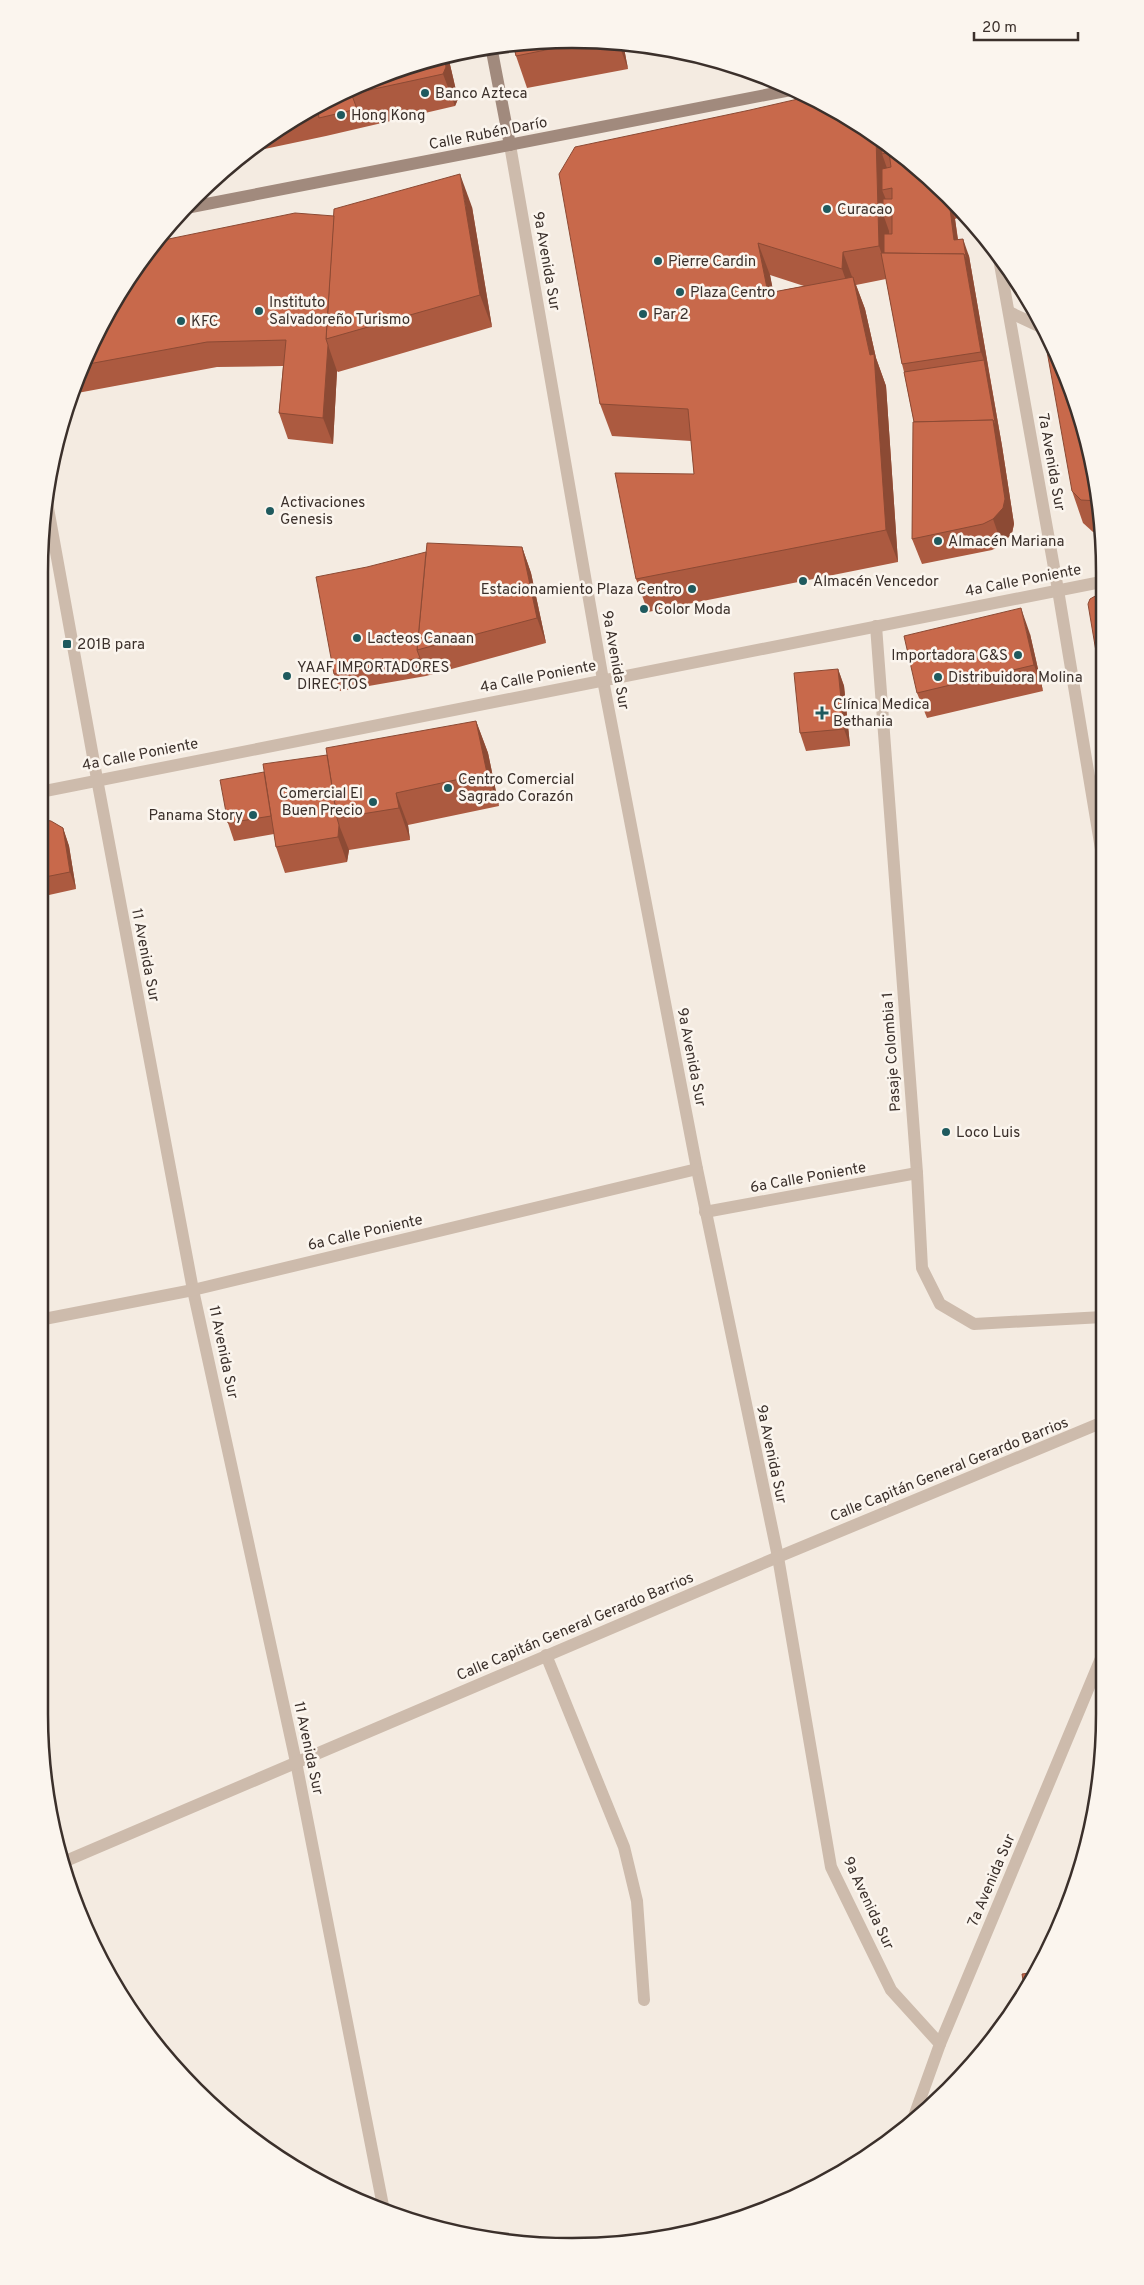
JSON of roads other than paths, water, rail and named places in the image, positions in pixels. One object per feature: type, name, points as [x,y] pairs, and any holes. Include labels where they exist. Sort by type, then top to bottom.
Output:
[{"type":"main road","name":"9a Avenida Sur","points":[[493,54],[510,145]]},
{"type":"main road","name":"Calle Rubén Darío","points":[[196,206],[783,92]]},
{"type":"street","name":"9a Avenida Sur","points":[[510,145],[603,680],[696,1169],[778,1557],[831,1867],[891,1990],[940,2044]]},
{"type":"street","name":"7a Avenida Sur","points":[[1002,272],[1058,590],[1096,819]]},
{"type":"street","points":[[1009,312],[1033,323]]},
{"type":"street","name":"11 Avenida Sur","points":[[50,523],[96,779],[194,1290],[296,1762],[382,2202]]},
{"type":"street","name":"4a Calle Poniente","points":[[48,790],[96,779],[1096,583]]},
{"type":"street","name":"Pasaje Colombia 1","points":[[876,626],[917,1173],[922,1268],[940,1304],[974,1324],[1096,1317]]},
{"type":"street","name":"6a Calle Poniente","points":[[48,1318],[194,1290],[696,1169]]},
{"type":"street","name":"6a Calle Poniente","points":[[705,1212],[917,1173]]},
{"type":"street","name":"Calle Capitán General Gerardo Barrios","points":[[68,1860],[778,1557],[1096,1425]]},
{"type":"street","points":[[546,1656],[624,1847],[637,1901],[644,2000]]},
{"type":"street","name":"7a Avenida Sur","points":[[917,2108],[940,2044],[1096,1670]]},
{"type":"place","name":"Banco Azteca","points":[[425,93]]},
{"type":"place","name":"Hong Kong","points":[[341,115]]},
{"type":"place","name":"Curacao","points":[[827,209]]},
{"type":"place","name":"Pierre Cardin","points":[[658,261]]},
{"type":"place","name":"Plaza Centro","points":[[680,292]]},
{"type":"place","name":"Instituto Salvadoreño Turismo","points":[[259,311]]},
{"type":"place","name":"Par 2","points":[[643,314]]},
{"type":"place","name":"KFC","points":[[181,321]]},
{"type":"place","name":"Activaciones Genesis","points":[[270,511]]},
{"type":"place","name":"Almacén Mariana","points":[[938,541]]},
{"type":"place","name":"Almacén Vencedor","points":[[803,581]]},
{"type":"place","name":"Estacionamiento Plaza Centro","points":[[692,589]]},
{"type":"place","name":"Color Moda","points":[[644,609]]},
{"type":"place","name":"Lacteos Canaan","points":[[357,638]]},
{"type":"place","name":"201B para","points":[[67,644]]},
{"type":"place","name":"Importadora G&S","points":[[1018,655]]},
{"type":"place","name":"YAAF IMPORTADORES DIRECTOS","points":[[287,676]]},
{"type":"place","name":"Distribuidora Molina","points":[[938,677]]},
{"type":"place","name":"Clínica Medica Bethania","points":[[822,713]]},
{"type":"place","name":"Centro Comercial Sagrado Corazón","points":[[448,788]]},
{"type":"place","name":"Comercial El Buen Precio","points":[[373,802]]},
{"type":"place","name":"Panama Story","points":[[253,815]]},
{"type":"place","name":"Loco Luis","points":[[946,1132]]}]
